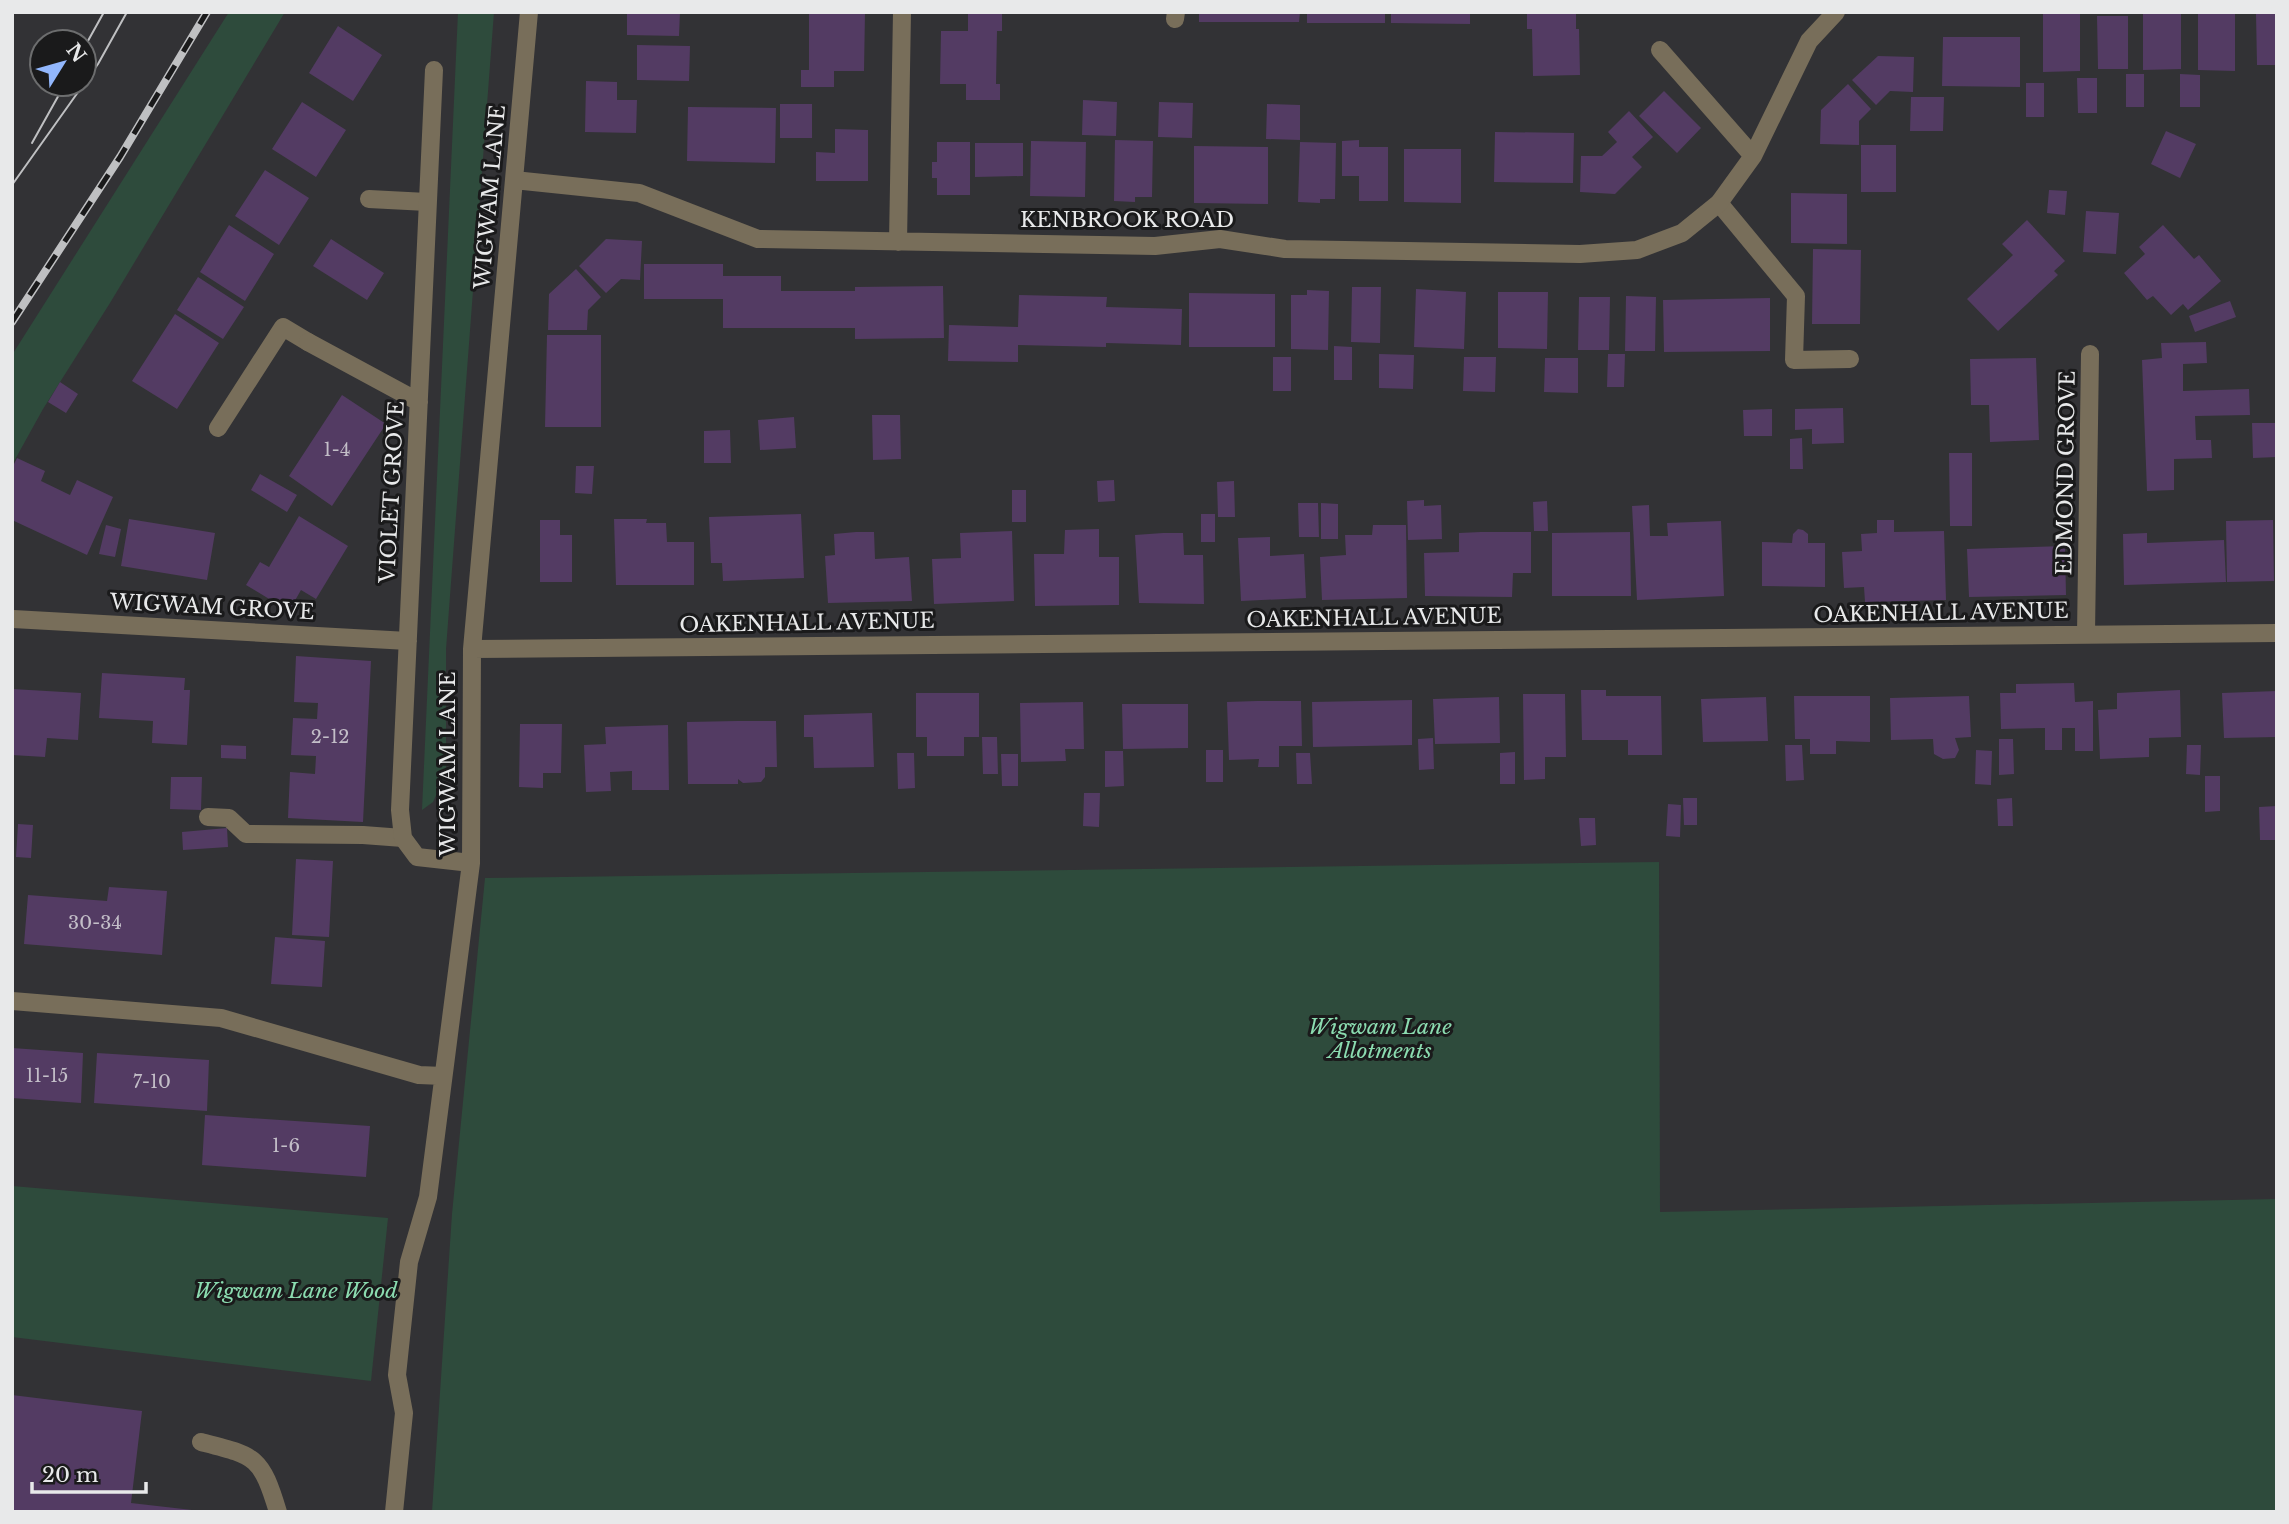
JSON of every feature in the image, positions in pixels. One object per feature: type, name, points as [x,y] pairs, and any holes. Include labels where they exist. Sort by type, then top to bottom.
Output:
[{"type":"street","name":"WIGWAM LANE","points":[[394,1512],[404,1413],[397,1375],[409,1262],[428,1197],[471,863],[472,649],[529,12]]},
{"type":"street","points":[[898,242],[902,12]]},
{"type":"street","name":"KENBROOK ROAD","points":[[514,180],[639,193],[758,239],[1155,246],[1220,239],[1285,249],[1580,254],[1637,250],[1682,233],[1720,203],[1752,156],[1809,41],[1836,12]]},
{"type":"street","points":[[1660,50],[1752,156]]},
{"type":"street","name":"VIOLET GROVE","points":[[403,838],[400,810],[434,70]]},
{"type":"street","points":[[369,199],[427,202]]},
{"type":"street","points":[[1720,203],[1796,296],[1794,360],[1850,359]]},
{"type":"street","points":[[218,428],[283,327],[419,402]]},
{"type":"street","name":"EDMOND GROVE","points":[[2086,634],[2090,354]]},
{"type":"street","name":"WIGWAM GROVE","points":[[13,619],[408,641]]},
{"type":"street","name":"OAKENHALL AVENUE","points":[[472,649],[2277,633]]},
{"type":"street","points":[[208,817],[229,818],[246,834],[403,838],[417,857],[471,863]]},
{"type":"street","points":[[12,1001],[221,1018],[419,1075],[443,1076]]},
{"type":"street","points":[[201,1443],[240,1452],[260,1466],[267,1478],[278,1512]]},
{"type":"green space","points":[[229,12],[285,12],[43,409],[12,465],[12,355]]},
{"type":"green space","points":[[458,12],[494,12],[446,649],[446,774],[433,802],[422,810]]},
{"type":"green space","name":"Wigwam Lane Allotments","points":[[1659,862],[1660,1212],[2277,1199],[2277,1512],[432,1512],[452,1214],[485,878]]},
{"type":"green space","name":"Wigwam Lane Wood","points":[[12,1186],[388,1218],[371,1381],[12,1337]]},
{"type":"building","points":[[627,12],[680,12],[679,36],[627,35]]},
{"type":"building","points":[[809,12],[865,12],[864,71],[834,71],[834,87],[801,87],[801,70],[809,70]]},
{"type":"building","points":[[968,12],[1002,12],[1002,31],[997,31],[996,84],[1000,84],[1000,100],[966,100],[966,84],[940,84],[941,31],[968,31]]},
{"type":"building","points":[[1199,12],[1300,12],[1299,22],[1199,22]]},
{"type":"building","points":[[1307,12],[1385,12],[1385,23],[1307,23]]},
{"type":"building","points":[[1391,12],[1470,12],[1470,24],[1391,23]]},
{"type":"building","points":[[1527,12],[1576,12],[1580,75],[1533,76],[1532,29],[1527,29]]},
{"type":"building","points":[[2043,12],[2080,12],[2080,71],[2043,72]]},
{"type":"building","points":[[2143,12],[2181,12],[2181,69],[2143,70]]},
{"type":"building","points":[[2198,12],[2235,12],[2235,71],[2198,70]]},
{"type":"building","points":[[2256,13],[2277,13],[2277,65],[2257,65]]},
{"type":"building","points":[[2097,16],[2128,16],[2128,69],[2098,69]]},
{"type":"building","points":[[338,26],[382,55],[353,101],[309,73]]},
{"type":"building","points":[[1943,37],[2020,37],[2020,87],[1942,86]]},
{"type":"building","points":[[637,45],[690,46],[689,81],[637,80]]},
{"type":"building","points":[[1878,56],[1914,57],[1913,92],[1890,91],[1876,105],[1852,80]]},
{"type":"building","points":[[2126,74],[2144,74],[2144,107],[2126,107]]},
{"type":"building","points":[[2180,74],[2200,75],[2200,107],[2180,107]]},
{"type":"building","points":[[2077,78],[2097,78],[2097,113],[2078,113]]},
{"type":"building","points":[[586,81],[617,82],[617,100],[637,100],[636,133],[585,132]]},
{"type":"building","points":[[2026,83],[2044,83],[2044,117],[2026,117]]},
{"type":"building","points":[[1848,84],[1871,109],[1859,121],[1859,145],[1820,144],[1821,110]]},
{"type":"building","points":[[1664,91],[1701,128],[1677,153],[1639,116]]},
{"type":"building","points":[[1911,97],[1944,97],[1943,131],[1910,131]]},
{"type":"building","points":[[1083,100],[1117,102],[1116,136],[1082,135]]},
{"type":"building","points":[[302,102],[346,130],[316,177],[272,149]]},
{"type":"building","points":[[1159,102],[1193,103],[1192,138],[1158,137]]},
{"type":"building","points":[[780,104],[812,104],[812,138],[780,138]]},
{"type":"building","points":[[1267,104],[1300,105],[1300,140],[1266,139]]},
{"type":"building","points":[[688,107],[776,108],[775,163],[687,161]]},
{"type":"building","points":[[1629,111],[1653,137],[1632,157],[1642,167],[1615,194],[1580,192],[1581,156],[1602,156],[1617,142],[1608,132]]},
{"type":"building","points":[[835,129],[868,130],[868,181],[816,181],[816,152],[835,153]]},
{"type":"building","points":[[2166,131],[2196,144],[2180,178],[2151,164]]},
{"type":"building","points":[[1495,132],[1574,133],[1573,183],[1494,182]]},
{"type":"building","points":[[1115,140],[1153,141],[1152,197],[1135,197],[1135,202],[1114,201]]},
{"type":"building","points":[[1359,140],[1359,147],[1388,147],[1388,201],[1359,201],[1359,176],[1342,176],[1342,141]]},
{"type":"building","points":[[1031,141],[1086,142],[1085,197],[1030,196]]},
{"type":"building","points":[[937,142],[970,142],[970,195],[937,195],[937,178],[932,178],[932,162],[937,162]]},
{"type":"building","points":[[1300,142],[1336,143],[1335,199],[1320,199],[1320,203],[1298,202]]},
{"type":"building","points":[[975,143],[1023,143],[1023,176],[975,177]]},
{"type":"building","points":[[1861,145],[1896,145],[1896,192],[1861,192]]},
{"type":"building","points":[[1194,146],[1268,147],[1268,204],[1194,203]]},
{"type":"building","points":[[1404,149],[1461,149],[1461,203],[1404,202]]},
{"type":"building","points":[[265,170],[309,198],[279,245],[235,216]]},
{"type":"building","points":[[2049,190],[2067,191],[2065,215],[2047,213]]},
{"type":"building","points":[[1791,193],[1847,194],[1847,244],[1791,243]]},
{"type":"building","points":[[2086,211],[2119,213],[2116,254],[2083,252]]},
{"type":"building","points":[[2027,220],[2065,261],[2054,271],[2058,275],[1998,331],[1967,299],[2013,255],[2002,244]]},
{"type":"building","points":[[229,225],[274,254],[245,301],[200,272]]},
{"type":"building","points":[[2163,225],[2194,259],[2199,255],[2221,281],[2188,310],[2183,304],[2171,315],[2153,296],[2147,300],[2124,273],[2145,254],[2139,247]]},
{"type":"building","points":[[331,239],[384,273],[367,300],[313,266]]},
{"type":"building","points":[[606,239],[642,241],[640,280],[621,279],[606,293],[579,266]]},
{"type":"building","points":[[1813,249],[1861,250],[1860,324],[1812,324]]},
{"type":"building","points":[[644,264],[723,264],[723,276],[781,276],[781,291],[855,291],[855,287],[943,286],[944,338],[855,339],[855,328],[723,328],[723,299],[644,299]]},
{"type":"building","points":[[576,269],[601,297],[588,310],[587,330],[548,330],[549,294]]},
{"type":"building","points":[[198,277],[244,307],[223,339],[177,310]]},
{"type":"building","points":[[1352,287],[1381,287],[1380,343],[1351,342]]},
{"type":"building","points":[[1416,289],[1466,292],[1464,349],[1414,347]]},
{"type":"building","points":[[1307,290],[1329,291],[1328,350],[1291,349],[1291,295],[1307,295]]},
{"type":"building","points":[[1498,292],[1548,292],[1547,349],[1498,348]]},
{"type":"building","points":[[1189,293],[1275,294],[1275,347],[1189,347]]},
{"type":"building","points":[[1019,295],[1107,297],[1106,307],[1182,309],[1181,345],[1018,345],[1018,362],[948,361],[949,325],[1018,327]]},
{"type":"building","points":[[1626,296],[1656,297],[1655,351],[1625,351]]},
{"type":"building","points":[[1579,297],[1610,297],[1609,350],[1578,350]]},
{"type":"building","points":[[1770,298],[1770,351],[1664,352],[1663,300]]},
{"type":"building","points":[[2230,301],[2236,317],[2195,332],[2189,316]]},
{"type":"building","points":[[175,314],[219,343],[177,409],[132,381]]},
{"type":"building","points":[[547,335],[601,335],[601,427],[545,427]]},
{"type":"building","points":[[2206,342],[2207,363],[2183,364],[2183,391],[2249,389],[2250,415],[2195,416],[2196,440],[2211,440],[2212,458],[2174,459],[2174,490],[2147,491],[2142,360],[2162,358],[2161,343]]},
{"type":"building","points":[[1334,346],[1352,347],[1352,380],[1334,380]]},
{"type":"building","points":[[1379,354],[1414,355],[1413,389],[1379,388]]},
{"type":"building","points":[[1608,354],[1625,354],[1624,387],[1607,387]]},
{"type":"building","points":[[1273,357],[1291,357],[1291,391],[1273,391]]},
{"type":"building","points":[[1464,357],[1496,357],[1495,392],[1463,391]]},
{"type":"building","points":[[1545,358],[1578,358],[1578,393],[1544,392]]},
{"type":"building","points":[[2036,358],[2039,440],[1990,442],[1989,405],[1971,405],[1970,359]]},
{"type":"building","points":[[60,382],[78,394],[66,413],[48,402]]},
{"type":"building","points":[[342,395],[386,424],[332,506],[289,476]]},
{"type":"building","points":[[1843,408],[1844,443],[1812,444],[1812,429],[1795,430],[1795,409]]},
{"type":"building","points":[[1772,409],[1772,436],[1744,436],[1743,410]]},
{"type":"building","points":[[872,415],[900,415],[901,459],[873,460]]},
{"type":"building","points":[[794,417],[796,448],[760,450],[758,420]]},
{"type":"building","points":[[2252,423],[2277,423],[2277,457],[2253,458]]},
{"type":"building","points":[[730,430],[731,463],[704,463],[704,431]]},
{"type":"building","points":[[1802,438],[1803,469],[1790,469],[1790,439]]},
{"type":"building","points":[[1949,453],[1972,453],[1972,526],[1950,526]]},
{"type":"building","points":[[17,458],[45,471],[41,481],[70,495],[77,480],[113,497],[87,555],[12,520],[12,468]]},
{"type":"building","points":[[576,466],[594,466],[592,494],[575,493]]},
{"type":"building","points":[[260,474],[297,495],[287,512],[251,490]]},
{"type":"building","points":[[1114,480],[1115,501],[1098,502],[1097,481]]},
{"type":"building","points":[[1234,481],[1235,517],[1218,517],[1217,482]]},
{"type":"building","points":[[1012,490],[1026,490],[1026,522],[1012,522]]},
{"type":"building","points":[[1424,500],[1424,506],[1441,505],[1442,539],[1408,540],[1407,501]]},
{"type":"building","points":[[1547,501],[1548,531],[1534,531],[1533,502]]},
{"type":"building","points":[[1298,503],[1318,503],[1319,537],[1299,537]]},
{"type":"building","points":[[1321,503],[1338,504],[1338,539],[1321,539]]},
{"type":"building","points":[[1649,505],[1650,536],[1668,536],[1667,523],[1721,521],[1724,596],[1637,600],[1632,506]]},
{"type":"building","points":[[801,514],[804,578],[723,581],[722,563],[711,563],[709,517]]},
{"type":"building","points":[[1201,514],[1215,514],[1215,542],[1201,542]]},
{"type":"building","points":[[299,516],[348,546],[316,599],[301,590],[289,611],[246,585],[260,562],[269,567]]},
{"type":"building","points":[[129,519],[215,533],[207,580],[121,566]]},
{"type":"building","points":[[614,519],[647,519],[646,523],[666,523],[667,542],[694,542],[694,585],[616,585]]},
{"type":"building","points":[[540,520],[560,520],[560,535],[572,535],[572,582],[540,582]]},
{"type":"building","points":[[1877,520],[1894,520],[1894,532],[1944,531],[1946,600],[1865,602],[1864,587],[1844,588],[1842,552],[1862,551],[1861,534],[1877,533]]},
{"type":"building","points":[[2273,520],[2274,581],[2227,582],[2226,521]]},
{"type":"building","points":[[106,525],[121,529],[115,557],[99,554]]},
{"type":"building","points":[[1373,525],[1406,525],[1407,598],[1322,600],[1320,557],[1346,555],[1345,535],[1372,535]]},
{"type":"building","points":[[1099,529],[1099,557],[1119,557],[1119,605],[1035,606],[1034,554],[1064,554],[1065,530]]},
{"type":"building","points":[[1798,529],[1808,534],[1808,543],[1825,543],[1825,587],[1762,586],[1762,542],[1792,543],[1793,534]]},
{"type":"building","points":[[1012,531],[1014,601],[934,604],[932,559],[961,558],[960,533]]},
{"type":"building","points":[[874,532],[875,559],[909,557],[912,601],[828,603],[825,556],[835,555],[834,534]]},
{"type":"building","points":[[1531,532],[1531,573],[1513,573],[1512,597],[1425,596],[1424,553],[1459,552],[1459,533]]},
{"type":"building","points":[[1630,532],[1631,596],[1552,596],[1552,533]]},
{"type":"building","points":[[1183,533],[1184,555],[1203,555],[1204,604],[1139,603],[1135,535]]},
{"type":"building","points":[[2147,533],[2147,543],[2224,540],[2226,582],[2124,585],[2123,534]]},
{"type":"building","points":[[1270,537],[1270,556],[1304,554],[1306,598],[1241,601],[1238,538]]},
{"type":"building","points":[[2065,546],[2066,595],[1969,597],[1967,549]]},
{"type":"building","points":[[296,656],[371,661],[363,822],[288,818],[290,772],[315,774],[316,756],[291,755],[293,718],[317,719],[318,703],[294,702]]},
{"type":"building","points":[[102,673],[185,678],[184,690],[190,690],[187,745],[152,743],[153,721],[99,718]]},
{"type":"building","points":[[2074,683],[2075,702],[2093,701],[2093,751],[2075,751],[2075,728],[2062,728],[2062,750],[2045,750],[2045,728],[2001,729],[2000,693],[2016,693],[2016,684]]},
{"type":"building","points":[[12,689],[81,693],[78,740],[47,738],[45,757],[12,755]]},
{"type":"building","points":[[1581,690],[1606,690],[1606,696],[1661,696],[1662,755],[1628,755],[1628,740],[1582,740]]},
{"type":"building","points":[[2180,690],[2181,737],[2149,738],[2149,757],[2100,759],[2098,710],[2117,709],[2117,693]]},
{"type":"building","points":[[2277,691],[2277,737],[2224,738],[2222,693]]},
{"type":"building","points":[[916,693],[979,693],[979,737],[964,737],[964,756],[927,756],[927,737],[916,737]]},
{"type":"building","points":[[1523,694],[1565,694],[1566,757],[1545,757],[1545,779],[1524,780]]},
{"type":"building","points":[[1794,696],[1870,696],[1870,742],[1836,741],[1836,754],[1810,754],[1810,739],[1795,739]]},
{"type":"building","points":[[1969,696],[1971,737],[1955,738],[1959,750],[1955,758],[1943,759],[1934,754],[1933,739],[1891,740],[1890,698]]},
{"type":"building","points":[[1499,697],[1500,743],[1435,744],[1433,699]]},
{"type":"building","points":[[1766,697],[1768,741],[1703,742],[1701,699]]},
{"type":"building","points":[[1412,700],[1412,745],[1313,747],[1312,702]]},
{"type":"building","points":[[1301,701],[1302,746],[1279,746],[1279,767],[1258,767],[1259,759],[1229,760],[1227,702]]},
{"type":"building","points":[[1083,702],[1084,749],[1065,749],[1066,761],[1021,762],[1020,703]]},
{"type":"building","points":[[1122,704],[1188,704],[1188,748],[1123,749]]},
{"type":"building","points":[[872,713],[874,767],[814,768],[813,737],[804,737],[804,715]]},
{"type":"building","points":[[776,721],[777,767],[765,767],[765,777],[761,782],[743,783],[738,779],[738,784],[688,784],[687,722]]},
{"type":"building","points":[[520,724],[562,724],[561,773],[543,773],[543,788],[519,787]]},
{"type":"building","points":[[668,725],[669,790],[632,790],[632,771],[610,772],[611,791],[586,792],[584,745],[606,744],[605,727]]},
{"type":"building","points":[[982,737],[997,737],[998,774],[983,774]]},
{"type":"building","points":[[1433,738],[1434,769],[1419,770],[1418,739]]},
{"type":"building","points":[[1999,739],[2013,739],[2014,774],[1999,775]]},
{"type":"building","points":[[221,745],[246,746],[246,759],[221,758]]},
{"type":"building","points":[[1785,745],[1802,745],[1804,780],[1786,781]]},
{"type":"building","points":[[2187,745],[2201,745],[2200,775],[2186,774]]},
{"type":"building","points":[[1206,750],[1223,750],[1223,782],[1206,782]]},
{"type":"building","points":[[1976,750],[1992,751],[1991,785],[1975,784]]},
{"type":"building","points":[[1105,751],[1123,751],[1124,786],[1105,787]]},
{"type":"building","points":[[1515,752],[1515,784],[1500,784],[1500,753]]},
{"type":"building","points":[[897,753],[914,753],[915,788],[898,789]]},
{"type":"building","points":[[1296,753],[1310,753],[1312,784],[1297,784]]},
{"type":"building","points":[[1001,754],[1018,754],[1018,786],[1002,786]]},
{"type":"building","points":[[2205,776],[2220,776],[2220,811],[2205,812]]},
{"type":"building","points":[[171,777],[202,777],[201,810],[170,809]]},
{"type":"building","points":[[1084,793],[1100,793],[1099,827],[1083,826]]},
{"type":"building","points":[[1683,798],[1697,798],[1697,825],[1684,825]]},
{"type":"building","points":[[2012,798],[2013,826],[1998,826],[1997,799]]},
{"type":"building","points":[[1668,804],[1681,805],[1680,837],[1666,836]]},
{"type":"building","points":[[2277,806],[2277,840],[2260,840],[2259,807]]},
{"type":"building","points":[[1579,818],[1595,818],[1596,845],[1581,846]]},
{"type":"building","points":[[18,824],[33,825],[31,858],[16,857]]},
{"type":"building","points":[[227,828],[228,847],[183,850],[182,832]]},
{"type":"building","points":[[296,859],[333,861],[329,937],[292,935]]},
{"type":"building","points":[[109,887],[167,891],[162,955],[24,944],[28,895],[107,901]]},
{"type":"building","points":[[275,937],[325,941],[322,987],[271,984]]},
{"type":"building","points":[[12,1048],[83,1053],[81,1103],[12,1098]]},
{"type":"building","points":[[97,1053],[209,1060],[207,1111],[94,1103]]},
{"type":"building","points":[[205,1115],[370,1126],[366,1177],[202,1165]]},
{"type":"building","points":[[12,1395],[142,1411],[131,1503],[192,1512],[12,1512]]},
{"type":"tram line","points":[[95,28],[104,12]]},
{"type":"tram line","points":[[12,185],[98,64],[127,12]]},
{"type":"tram line","points":[[32,143],[57,98]]},
{"type":"railway","points":[[12,322],[120,157],[207,12]]}]
